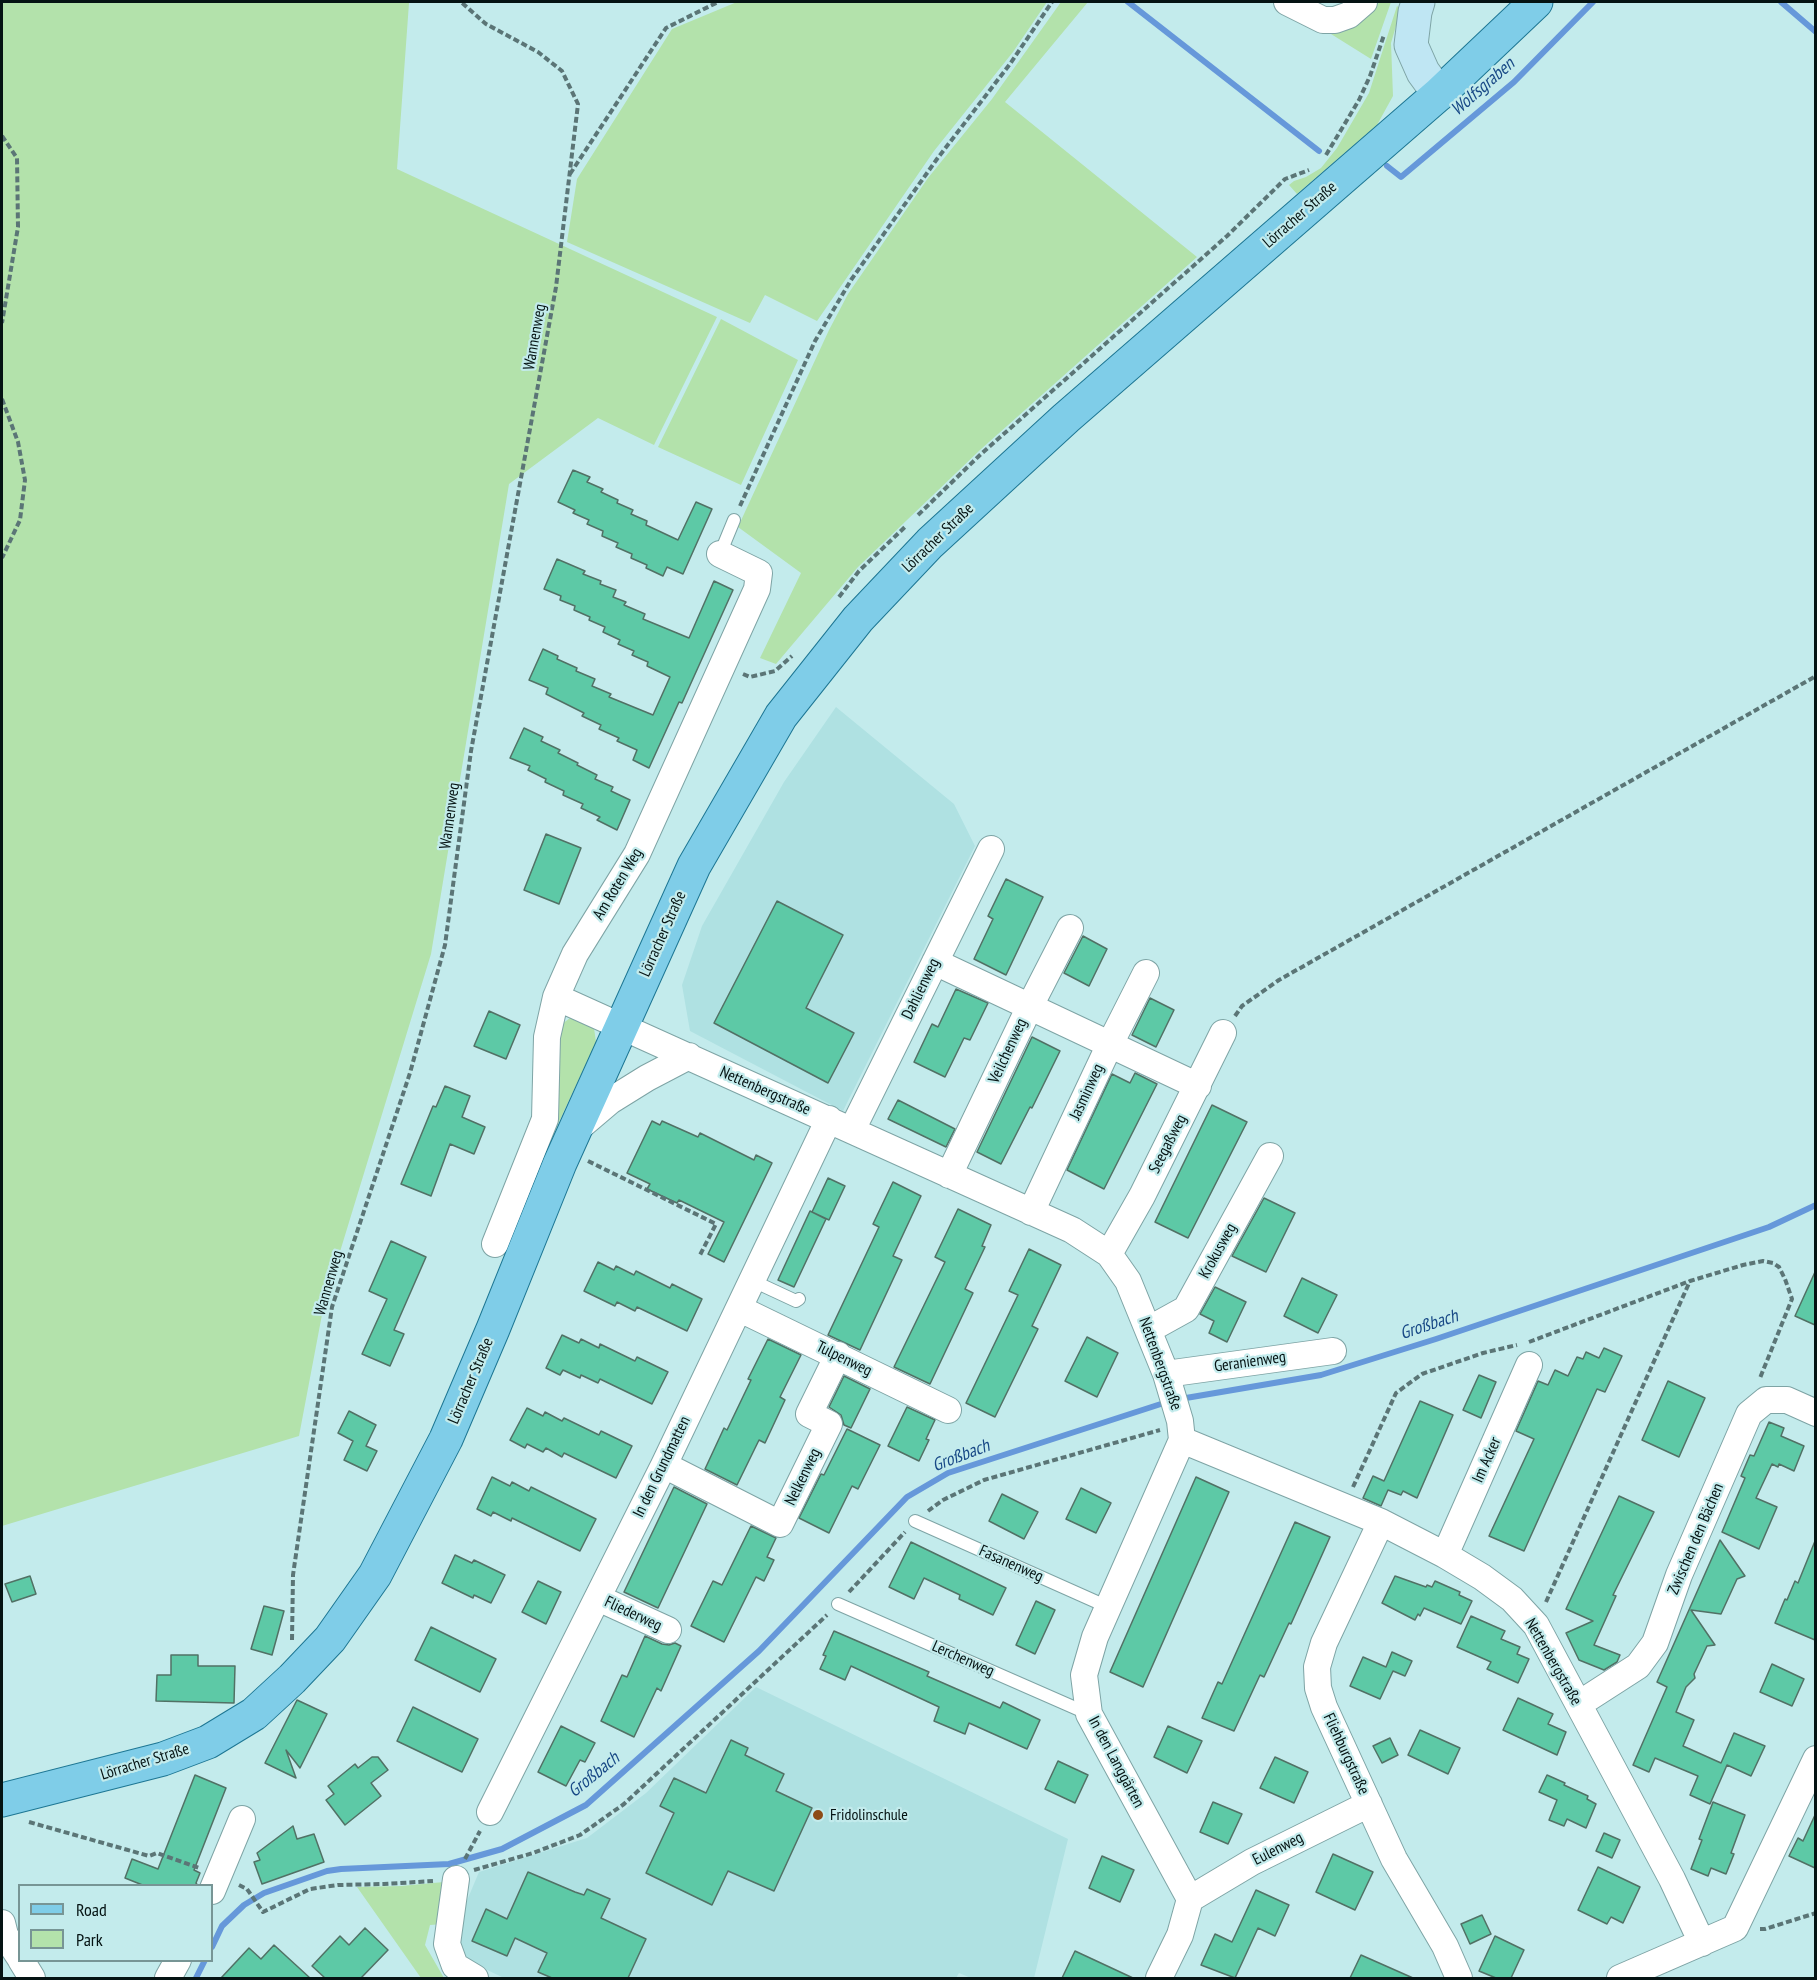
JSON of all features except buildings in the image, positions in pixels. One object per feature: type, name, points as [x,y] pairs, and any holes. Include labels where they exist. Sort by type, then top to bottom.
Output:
[{"type":"main road","name":"Lörracher Straße","points":[[11,1810],[208,1742],[254,1714],[330,1639],[375,1575],[446,1439],[575,1131],[694,866],[781,716],[858,619],[930,543],[1066,418],[1439,94],[1536,2]]},
{"type":"street","points":[[1287,2],[1323,20],[1335,20],[1349,15],[1364,2]]},
{"type":"street","points":[[1418,2],[1411,45],[1424,72],[1439,94]]},
{"type":"street","name":"Am Roten Weg","points":[[495,1244],[545,1119],[547,1037],[556,997],[575,954],[638,854],[757,589],[759,573],[720,554]]},
{"type":"street","name":"Dahlienweg","points":[[840,1124],[934,962],[991,849]]},
{"type":"street","name":"Veilchenweg","points":[[950,1175],[1030,1006],[1070,928]]},
{"type":"street","points":[[934,962],[1198,1086]]},
{"type":"street","name":"Jasminweg","points":[[1031,1212],[1146,973]]},
{"type":"street","name":"Nettenbergstraße","points":[[556,997],[1072,1230],[1109,1254],[1128,1281],[1168,1381],[1181,1430],[1344,1507],[1381,1522],[1445,1555],[1482,1577],[1512,1599],[1536,1625],[1672,1879],[1702,1943]]},
{"type":"street","name":"Seegaßweg","points":[[1109,1254],[1142,1196],[1223,1033]]},
{"type":"street","points":[[575,1131],[619,1095],[689,1056]]},
{"type":"street","name":"In den Grundmatten","points":[[490,1812],[664,1465],[753,1281],[840,1124]]},
{"type":"street","name":"Krokusweg","points":[[1148,1330],[1186,1309],[1270,1156]]},
{"type":"street","name":"Tulpenweg","points":[[740,1309],[948,1410]]},
{"type":"street","name":"Geranienweg","points":[[1168,1381],[1333,1351]]},
{"type":"street","name":"Im Acker","points":[[1445,1555],[1528,1353]]},
{"type":"street","name":"Nelkenweg","points":[[664,1465],[780,1524],[829,1424],[809,1414],[838,1355]]},
{"type":"street","points":[[1766,1400],[1787,1400],[1815,1413]]},
{"type":"street","name":"Zwischen den Bächen","points":[[1579,1704],[1638,1666],[1654,1643],[1680,1575],[1749,1414],[1766,1400]]},
{"type":"street","name":"In den Langgärten","points":[[1181,1430],[1095,1637],[1084,1675],[1089,1714],[1190,1899]]},
{"type":"street","name":"Fliehburgstraße","points":[[1381,1522],[1324,1643],[1317,1667],[1318,1688],[1324,1707],[1394,1859],[1445,1946],[1460,1978]]},
{"type":"street","name":"Fliederweg","points":[[598,1598],[668,1630]]},
{"type":"street","points":[[1620,1978],[1735,1928],[1815,1763]]},
{"type":"street","name":"Eulenweg","points":[[1190,1899],[1252,1862],[1369,1804]]},
{"type":"street","points":[[215,1883],[242,1818]]},
{"type":"street","points":[[456,1878],[447,1944],[455,1966],[475,1978]]},
{"type":"street","points":[[1159,1978],[1180,1935],[1190,1899]]},
{"type":"street","points":[[2,1923],[5,1935],[18,1956]]},
{"type":"street","points":[[22,1962],[32,1978]]},
{"type":"street","points":[[168,1978],[177,1962]]},
{"type":"lane","points":[[720,554],[734,520]]},
{"type":"lane","points":[[753,1281],[796,1301],[800,1299]]},
{"type":"lane","name":"Fasanenweg","points":[[915,1521],[1108,1606]]},
{"type":"lane","name":"Lerchenweg","points":[[838,1604],[1089,1714]]},
{"type":"path","name":"Wannenweg","points":[[292,1679],[293,1575],[332,1307],[410,1073],[445,945],[471,751],[556,287],[578,104],[562,71],[538,52],[486,24],[460,2]]},
{"type":"path","points":[[570,175],[666,28],[718,2]]},
{"type":"path","points":[[734,520],[815,341],[851,280],[937,159],[1010,64],[1052,2]]},
{"type":"path","points":[[1322,160],[1359,100],[1370,76],[1386,28]]},
{"type":"path","points":[[2,136],[17,158],[18,227],[2,323]]},
{"type":"path","points":[[838,599],[860,571],[980,455],[1227,236],[1285,179],[1316,165]]},
{"type":"path","points":[[2,399],[18,442],[25,480],[20,520],[2,558]]},
{"type":"path","points":[[723,666],[750,677],[775,671],[794,654]]},
{"type":"path","points":[[1223,1033],[1242,1006],[1279,980],[1815,676]]},
{"type":"path","points":[[587,1161],[716,1224],[700,1255]]},
{"type":"path","points":[[1344,1507],[1396,1393],[1422,1374],[1483,1353],[1528,1353],[1690,1281],[1763,1261],[1773,1263],[1779,1268],[1792,1299],[1759,1382],[1766,1400]]},
{"type":"path","points":[[1536,1625],[1690,1281]]},
{"type":"path","points":[[247,1889],[263,1912],[310,1889],[338,1885],[456,1878],[468,1872],[533,1853],[579,1835],[624,1804],[838,1604],[915,1521],[943,1500],[984,1480],[1151,1433],[1181,1430]]},
{"type":"path","points":[[11,1810],[149,1856],[157,1852],[215,1883]]},
{"type":"path","points":[[1735,1928],[1766,1929],[1815,1913]]},
{"type":"shaded area","points":[[836,707],[954,804],[975,846],[843,1111],[690,1031],[682,985],[702,926],[784,782]]},
{"type":"shaded area","name":"Fridolinschule","points":[[756,1687],[1068,1839],[1034,1978],[971,1978],[959,1973],[956,1978],[504,1978],[462,1958],[455,1929],[479,1872],[587,1838],[646,1793]]},
{"type":"green space","points":[[2,2],[409,3],[397,169],[717,317],[654,445],[598,418],[509,484],[431,954],[324,1304],[299,1436],[2,1526]]},
{"type":"green space","points":[[737,2],[1047,2],[1013,52],[934,151],[817,321],[765,295],[750,323],[567,242],[577,179],[672,29]]},
{"type":"green space","points":[[1061,2],[1088,2],[1005,102],[1197,257],[980,450],[858,567],[776,664],[760,658],[801,573],[738,527],[829,330],[848,294],[928,178],[992,99]]},
{"type":"green space","points":[[1380,2],[1391,2],[1371,59],[1331,34],[1343,32]]},
{"type":"green space","points":[[1397,6],[1401,9],[1391,43],[1393,96],[1377,125],[1297,194],[1289,185],[1321,168],[1337,148],[1369,93]]},
{"type":"green space","points":[[721,319],[798,360],[741,485],[658,447]]},
{"type":"green space","points":[[577,1017],[594,1028],[596,1042],[546,1150],[556,1032],[570,1018]]},
{"type":"green space","points":[[444,1882],[443,1924],[430,1925],[425,1945],[444,1978],[421,1978],[357,1887]]},
{"type":"waterway","name":"Wolfsgraben","points":[[1128,2],[1319,151]]},
{"type":"waterway","name":"Wolfsgraben","points":[[1387,166],[1401,177],[1514,82],[1593,2]]},
{"type":"waterway","name":"Wolfsgraben","points":[[1781,2],[1816,32]]},
{"type":"waterway","name":"Großbach","points":[[1180,1399],[1321,1375],[1436,1339],[1769,1227],[1816,1205]]},
{"type":"waterway","name":"Großbach","points":[[213,1945],[222,1926],[244,1905],[264,1893],[327,1871],[449,1864],[502,1849],[586,1805],[759,1651],[907,1497],[948,1473],[1167,1402]]},
{"type":"waterway","name":"Großbach","points":[[196,1978],[204,1962]]},
{"type":"place","name":"Fridolinschule","points":[[818,1815]]}]
